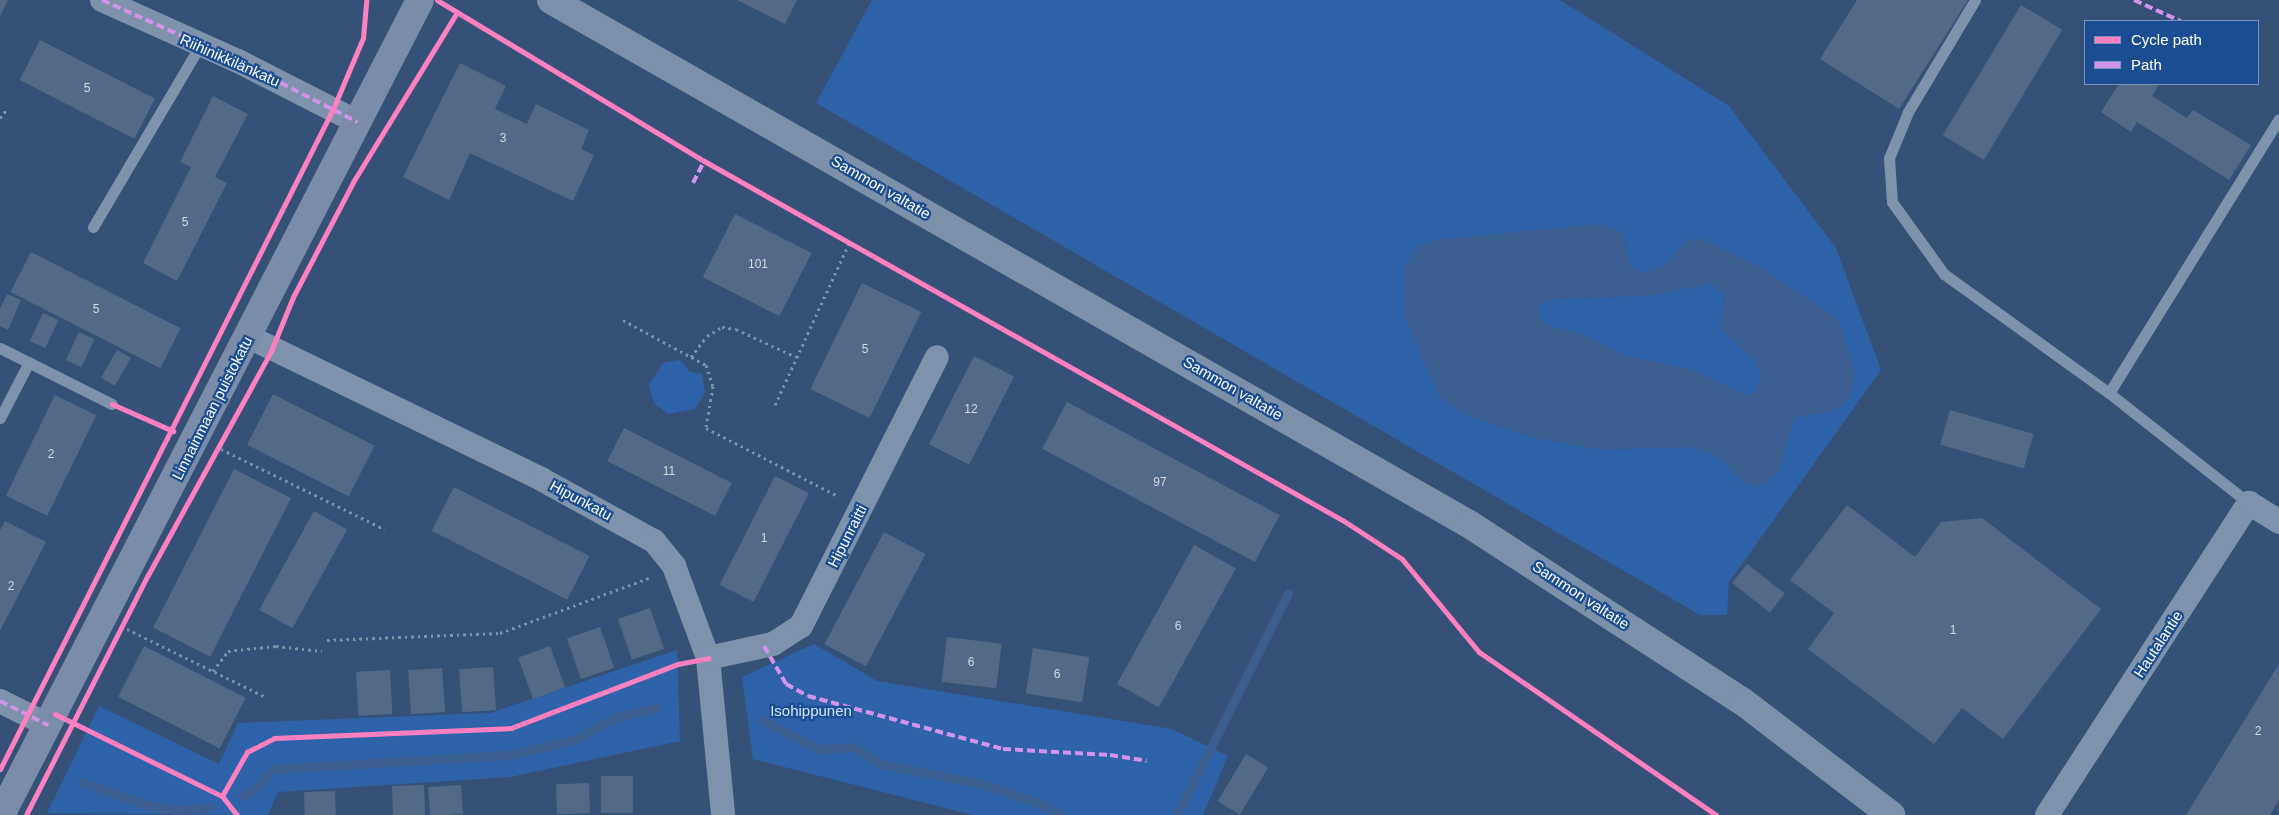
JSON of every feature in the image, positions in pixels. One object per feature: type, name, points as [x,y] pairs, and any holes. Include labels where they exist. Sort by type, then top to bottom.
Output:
[{"type":"main road","name":"Sammon valtatie","points":[[551,0],[1469,524],[1742,701],[1891,815]]},
{"type":"street","name":"Riihinikkilänkatu","points":[[102,0],[200,45],[357,122]]},
{"type":"street","name":"Linnainmaan puistokatu","points":[[1,815],[249,337],[420,0]]},
{"type":"street","name":"Hipunkatu","points":[[249,337],[541,479],[654,541],[674,566],[708,658],[723,815]]},
{"type":"street","name":"Hipunraitti","points":[[708,658],[773,644],[801,626],[937,357]]},
{"type":"street","points":[[2249,503],[2279,522]]},
{"type":"street","name":"Hautalantie","points":[[2047,815],[2249,503]]},
{"type":"street","points":[[0,701],[48,725]]},
{"type":"lane","points":[[1975,0],[1908,112],[1889,158],[1892,202],[1944,274],[2109,393],[2249,503]]},
{"type":"lane","points":[[94,227],[200,45]]},
{"type":"lane","points":[[2109,393],[2279,119]]},
{"type":"lane","points":[[0,348],[112,404]]},
{"type":"lane","points":[[0,418],[29,362]]},
{"type":"path","points":[[0,118],[8,109]]},
{"type":"path","points":[[840,238],[857,248]]},
{"type":"path","points":[[774,405],[849,243]]},
{"type":"path","points":[[623,320],[706,365],[713,386],[706,428],[861,508]]},
{"type":"path","points":[[691,357],[707,336],[722,327],[736,329],[796,356]]},
{"type":"path","points":[[213,456],[222,440]]},
{"type":"path","points":[[218,448],[384,529]]},
{"type":"path","points":[[328,640],[500,633],[654,577]]},
{"type":"path","points":[[118,635],[127,618]]},
{"type":"path","points":[[122,626],[264,696]]},
{"type":"path","points":[[213,671],[228,651],[276,646],[322,651]]},
{"type":"green space","points":[[872,0],[1560,0],[1729,106],[1836,248],[1881,370],[1729,582],[1727,615],[1700,615],[816,103]],"holes":[[[1622,232],[1631,268],[1646,273],[1665,266],[1686,240],[1702,239],[1759,267],[1838,319],[1834,411],[1795,417],[1778,473],[1744,483],[1718,456],[1694,447],[1596,449],[1536,438],[1466,415],[1434,240]]]},
{"type":"green space","points":[[1712,283],[1724,294],[1721,328],[1756,362],[1762,377],[1757,392],[1747,396],[1692,370],[1623,355],[1580,333],[1552,327],[1541,320],[1537,307],[1551,299],[1653,295]]},
{"type":"green space","points":[[680,360],[690,372],[702,374],[705,393],[695,409],[668,414],[654,403],[649,385],[663,363]]},
{"type":"green space","name":"Isohippunen","points":[[814,644],[877,681],[1172,729],[1228,756],[1203,815],[973,815],[753,759],[742,677]]},
{"type":"green space","points":[[677,650],[680,741],[510,777],[278,792],[268,815],[47,813],[99,706],[219,764],[238,723],[490,713]]},
{"type":"shaded area","points":[[1600,224],[1622,232],[1631,268],[1646,273],[1665,266],[1686,240],[1702,239],[1759,267],[1838,319],[1855,373],[1851,397],[1834,411],[1795,417],[1778,473],[1759,487],[1744,483],[1718,456],[1694,447],[1597,449],[1537,438],[1466,415],[1438,395],[1405,316],[1405,266],[1418,247],[1434,240]],"holes":[[[1712,283],[1724,294],[1721,328],[1756,362],[1762,376],[1757,392],[1747,396],[1692,370],[1623,355],[1580,333],[1552,327],[1541,320],[1537,307],[1551,299],[1653,295]]]},
{"type":"building","points":[[0,0],[8,0],[0,16]]},
{"type":"building","points":[[737,0],[797,0],[785,24]]},
{"type":"building","points":[[1857,0],[1968,0],[1899,109],[1820,59]]},
{"type":"building","points":[[2021,5],[2062,30],[1984,160],[1943,135]]},
{"type":"building","points":[[40,40],[155,99],[135,139],[20,80]]},
{"type":"building","points":[[460,63],[506,86],[495,109],[527,124],[536,104],[589,130],[581,149],[594,155],[573,201],[470,153],[449,200],[403,177]]},
{"type":"building","points":[[2118,85],[2158,85],[2152,96],[2187,118],[2193,110],[2251,145],[2229,180],[2137,122],[2131,132],[2101,112]]},
{"type":"building","points":[[213,96],[248,114],[215,177],[227,183],[177,281],[143,263],[191,167],[180,162]]},
{"type":"building","points":[[735,214],[812,253],[779,316],[703,277]]},
{"type":"building","points":[[31,252],[181,328],[160,368],[11,292]]},
{"type":"building","points":[[862,283],[921,312],[870,418],[810,389]]},
{"type":"building","points":[[7,294],[21,300],[8,330],[0,326],[0,309]]},
{"type":"building","points":[[43,313],[58,320],[45,348],[30,341]]},
{"type":"building","points":[[79,332],[94,339],[81,367],[66,360]]},
{"type":"building","points":[[117,350],[131,358],[115,386],[101,378]]},
{"type":"building","points":[[974,356],[1014,376],[969,465],[929,444]]},
{"type":"building","points":[[273,394],[375,446],[349,497],[247,445]]},
{"type":"building","points":[[55,395],[96,415],[47,516],[6,496]]},
{"type":"building","points":[[1067,402],[1280,515],[1255,562],[1042,449]]},
{"type":"building","points":[[1950,410],[2034,434],[2024,469],[1940,445]]},
{"type":"building","points":[[624,428],[732,483],[715,516],[607,461]]},
{"type":"building","points":[[234,469],[291,498],[210,657],[153,628]]},
{"type":"building","points":[[775,476],[809,493],[753,602],[720,585]]},
{"type":"building","points":[[454,487],[589,556],[567,600],[432,531]]},
{"type":"building","points":[[1847,505],[1915,557],[1941,522],[1982,518],[2101,609],[2003,739],[1962,708],[1934,744],[1808,649],[1834,613],[1790,580]]},
{"type":"building","points":[[314,511],[347,529],[292,628],[259,610]]},
{"type":"building","points":[[5,521],[46,542],[0,631],[0,531]]},
{"type":"building","points":[[884,532],[925,554],[866,666],[824,644]]},
{"type":"building","points":[[1194,545],[1236,568],[1159,707],[1117,684]]},
{"type":"building","points":[[1747,564],[1785,594],[1770,612],[1732,583]]},
{"type":"building","points":[[650,608],[664,649],[632,660],[618,619]]},
{"type":"building","points":[[600,627],[614,668],[581,679],[567,638]]},
{"type":"building","points":[[947,637],[1002,644],[996,688],[942,682]]},
{"type":"building","points":[[144,646],[246,698],[220,749],[118,697]]},
{"type":"building","points":[[550,646],[565,687],[533,699],[518,658]]},
{"type":"building","points":[[1033,648],[1089,657],[1082,702],[1026,693]]},
{"type":"building","points":[[2279,664],[2279,800],[2270,815],[2186,815]]},
{"type":"building","points":[[493,667],[496,710],[462,712],[459,669]]},
{"type":"building","points":[[442,668],[445,712],[411,714],[408,670]]},
{"type":"building","points":[[390,670],[392,714],[358,716],[356,672]]},
{"type":"building","points":[[1246,754],[1268,767],[1240,815],[1218,801]]},
{"type":"building","points":[[601,776],[633,776],[633,813],[601,813]]},
{"type":"building","points":[[589,783],[590,813],[557,814],[556,784]]},
{"type":"building","points":[[424,785],[425,815],[393,815],[392,786]]},
{"type":"building","points":[[461,785],[463,814],[430,815],[428,787]]},
{"type":"building","points":[[335,791],[336,815],[305,815],[304,792]]},
{"type":"waterway","points":[[1177,815],[1288,593]]},
{"type":"waterway","points":[[243,795],[253,791],[273,769],[509,755],[574,740],[616,717],[657,708]]},
{"type":"waterway","points":[[764,721],[818,749],[854,747],[880,764],[979,783],[1037,802],[1060,815]]},
{"type":"waterway","points":[[82,782],[147,805],[176,810],[211,807]]},
{"type":"marked path","points":[[102,0],[238,61],[357,122]]},
{"type":"marked path","points":[[2134,0],[2178,20]]},
{"type":"marked path","points":[[693,183],[704,161]]},
{"type":"marked path","points":[[764,646],[786,684],[808,696],[1003,749],[1110,755],[1147,761]]},
{"type":"marked path","points":[[0,701],[48,725]]},
{"type":"cycle path","points":[[0,769],[333,109],[363,38],[366,0]]},
{"type":"cycle path","points":[[437,0],[704,161],[1344,521],[1402,559],[1479,652],[1716,815]]},
{"type":"cycle path","points":[[26,815],[148,575],[271,351],[293,297],[353,182],[457,12]]},
{"type":"cycle path","points":[[112,404],[173,431]]},
{"type":"cycle path","points":[[222,796],[247,752],[274,738],[511,728],[678,664],[708,658]]},
{"type":"cycle path","points":[[55,714],[222,796],[237,815]]}]
